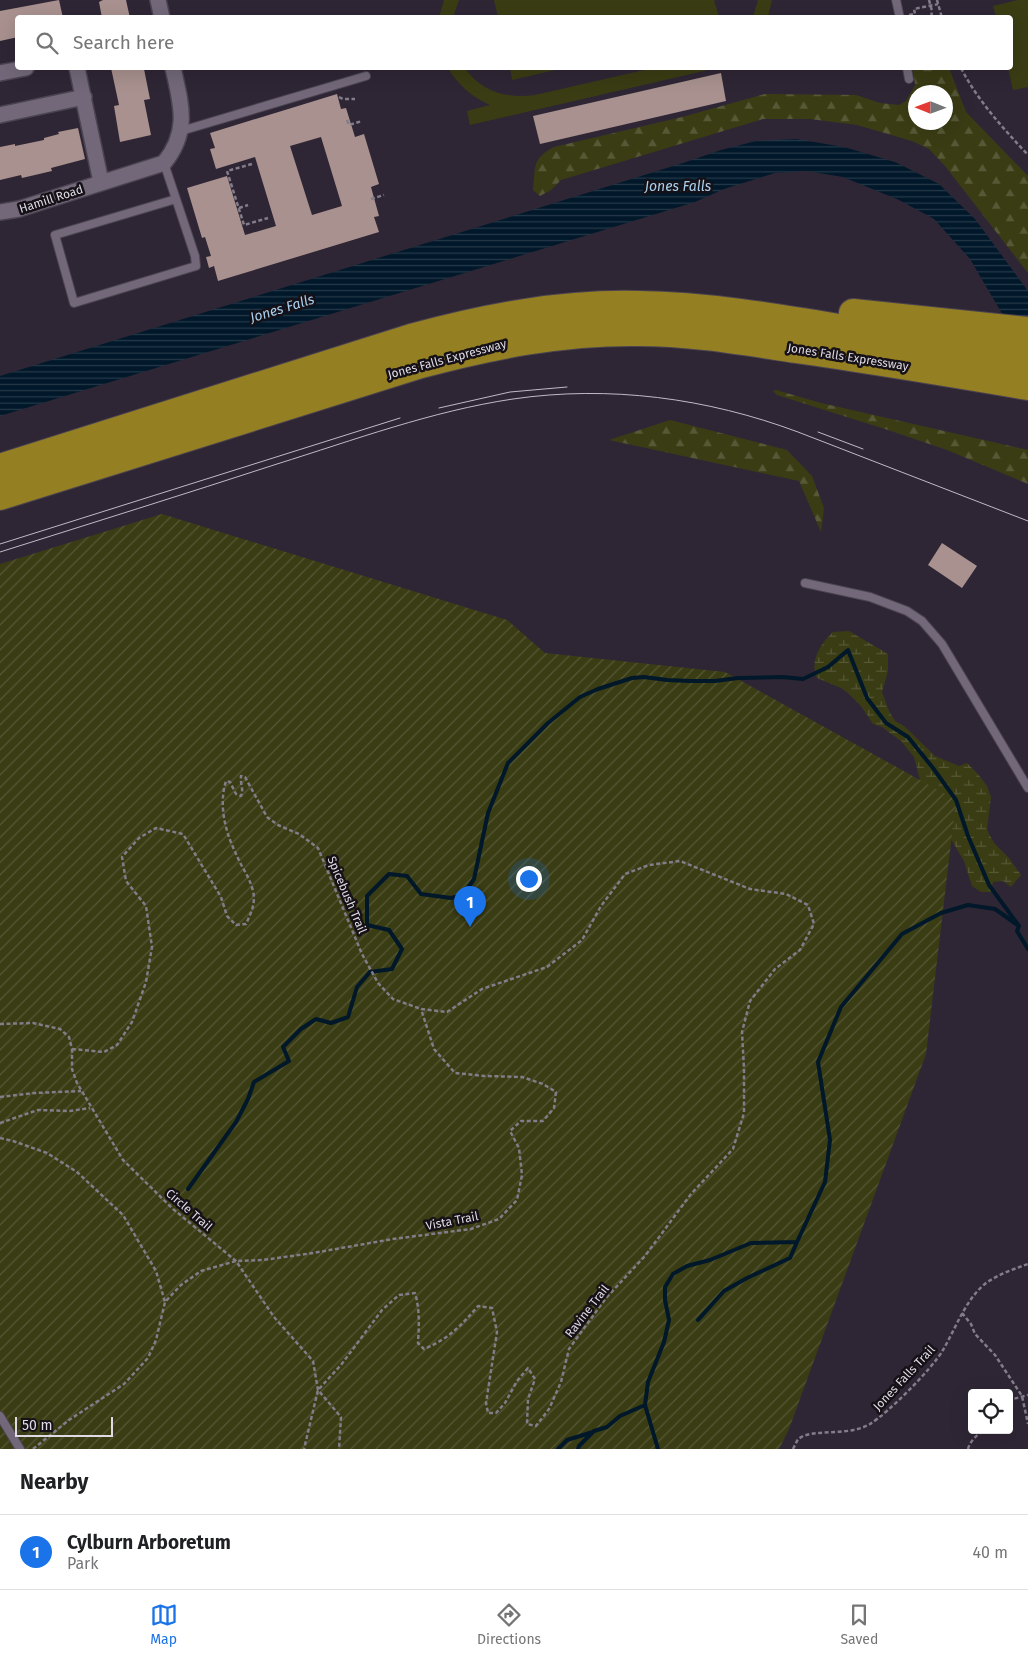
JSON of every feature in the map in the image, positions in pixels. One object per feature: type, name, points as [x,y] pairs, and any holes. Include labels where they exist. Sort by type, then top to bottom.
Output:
[{"type":"highway","points":[[0,468],[338,361],[462,325],[554,309],[680,302],[717,302],[806,307],[1028,331]]},
{"type":"highway","points":[[638,305],[718,310],[1028,358]]},
{"type":"highway","name":"Jones Falls Expressway","points":[[0,496],[421,364],[469,351],[515,342],[595,333],[681,333],[853,357],[1025,390]]},
{"type":"street","points":[[158,0],[161,15]]},
{"type":"street","points":[[0,73],[16,70]]},
{"type":"street","points":[[77,70],[101,182]]},
{"type":"street","points":[[164,163],[173,150],[181,131],[182,112],[173,70]]},
{"type":"street","points":[[0,115],[84,97]]},
{"type":"street","name":"Hamill Road","points":[[0,212],[19,209],[164,163]]},
{"type":"lane","points":[[896,0],[899,15]]},
{"type":"lane","points":[[908,70],[909,79]]},
{"type":"lane","points":[[181,131],[366,76]]},
{"type":"lane","points":[[164,163],[176,198],[195,256],[196,266],[74,303],[55,235],[176,198]]},
{"type":"lane","points":[[805,583],[870,597],[908,611],[922,621],[942,644],[1028,788]]},
{"type":"lane","points":[[0,1416],[20,1449]]},
{"type":"path","points":[[930,0],[931,15]]},
{"type":"path","points":[[913,14],[915,14],[914,9],[938,2],[941,15]]},
{"type":"path","points":[[962,70],[978,98],[1028,155]]},
{"type":"path","points":[[339,97],[356,100]]},
{"type":"path","points":[[347,120],[349,125],[362,121]]},
{"type":"path","points":[[252,164],[227,171],[244,225],[268,218]]},
{"type":"path","points":[[372,199],[384,196]]},
{"type":"path","points":[[239,208],[248,206]]},
{"type":"path","name":"Spicebush Trail","points":[[72,1049],[104,1052],[116,1044],[132,1022],[146,982],[152,947],[146,906],[126,881],[122,857],[138,838],[156,828],[183,834],[221,897],[227,916],[236,925],[246,924],[253,908],[254,892],[248,875],[237,856],[224,820],[224,788],[226,781],[230,782],[236,794],[241,796],[243,791],[240,781],[241,776],[245,776],[267,817],[278,826],[299,834],[318,848],[362,954],[378,984],[393,999],[421,1009],[447,1012],[482,989],[546,968],[582,940],[601,906],[625,874],[649,865],[680,861],[750,889],[786,894],[808,905],[814,924],[800,950],[775,969]]},
{"type":"path","name":"Ravine Trail","points":[[318,1390],[341,1366],[382,1310],[399,1295],[415,1293],[419,1319],[418,1343],[424,1349],[439,1343],[461,1327],[478,1306],[492,1308],[497,1332],[486,1403],[488,1413],[496,1413],[506,1403],[517,1381],[528,1368],[535,1379],[528,1399],[527,1424],[536,1426],[549,1409],[561,1382],[569,1349],[606,1298],[645,1256],[691,1194],[733,1149],[744,1113],[742,1032],[750,1001],[775,969]]},
{"type":"path","name":"Vista Trail","points":[[165,1302],[181,1285],[201,1271],[236,1261],[264,1260],[393,1239],[471,1229],[499,1219],[517,1200],[522,1175],[519,1148],[510,1131],[521,1121],[543,1122],[554,1108],[556,1092],[543,1084],[522,1077],[455,1073],[434,1049],[421,1009]]},
{"type":"path","name":"Circle Trail","points":[[0,1024],[34,1023],[60,1029],[69,1037],[72,1049],[72,1069],[81,1090],[90,1108],[123,1160],[173,1209],[236,1261],[274,1318],[313,1361],[318,1390]]},
{"type":"path","points":[[0,1097],[81,1090]]},
{"type":"path","points":[[0,1123],[38,1110],[90,1108]]},
{"type":"path","points":[[0,1138],[13,1140],[46,1153],[77,1172],[123,1215],[156,1271],[165,1302],[156,1340],[148,1358],[124,1384],[69,1420],[33,1449]]},
{"type":"path","name":"Jones Falls Trail","points":[[793,1449],[798,1439],[802,1436],[860,1428],[875,1421],[932,1365],[943,1350],[962,1313],[978,1291],[995,1277],[1028,1264]]},
{"type":"path","points":[[962,1313],[971,1324],[975,1334],[996,1355],[1022,1396],[1028,1424]]},
{"type":"path","points":[[304,1449],[318,1390]]},
{"type":"path","points":[[318,1390],[341,1417],[339,1449]]},
{"type":"path","points":[[1013,1399],[1028,1395]]},
{"type":"path","points":[[968,1449],[969,1445],[979,1434]]},
{"type":"green space","points":[[444,0],[459,0],[454,15],[440,15]]},
{"type":"green space","points":[[494,0],[714,0],[718,15],[498,15]]},
{"type":"green space","points":[[758,0],[772,0],[768,15],[754,15]]},
{"type":"green space","points":[[1018,0],[1028,0],[1028,87],[1013,90],[1008,70],[1013,70],[1013,15],[995,15],[993,6]]},
{"type":"green space","points":[[449,70],[466,70],[479,83],[496,92],[505,95],[525,96],[644,70],[708,70],[470,125],[467,111],[490,105],[466,90]]},
{"type":"green space","points":[[510,70],[555,70],[512,80]]},
{"type":"green space","points":[[913,70],[950,70],[966,112],[1028,176],[1028,273],[945,166],[929,149],[912,141],[857,125],[810,119],[763,119],[561,180],[551,190],[540,196],[533,190],[536,164],[541,156],[554,147],[682,117],[765,94],[856,95],[880,103],[899,105],[908,97],[908,130],[953,130],[953,85],[915,85]]},
{"type":"green space","points":[[776,390],[821,403],[1028,450],[1028,484],[947,450],[777,395],[773,391]]},
{"type":"green space","points":[[670,420],[787,450],[812,476],[824,508],[821,532],[799,481],[609,440]]},
{"type":"green space","points":[[162,514],[507,620],[545,653],[725,672],[956,800],[926,1054],[789,1429],[779,1449],[0,1449],[0,564]]},
{"type":"green space","points":[[849,631],[888,654],[888,671],[882,692],[895,721],[904,726],[935,756],[959,766],[967,763],[987,786],[991,797],[987,829],[994,843],[1009,858],[1021,875],[1011,887],[1003,881],[993,882],[991,892],[981,892],[972,886],[964,861],[923,792],[914,757],[901,741],[882,727],[873,724],[861,706],[849,694],[841,688],[817,678],[814,665],[815,659],[824,641],[833,632]]},
{"type":"water","name":"Jones Falls","points":[[796,139],[844,147],[895,162],[939,184],[975,219],[1028,291],[1028,358],[970,259],[934,219],[899,200],[843,177],[806,171],[775,173],[724,189],[695,202],[0,416],[0,376],[721,150],[756,141]]},
{"type":"building","points":[[59,0],[62,15],[15,15],[15,38],[0,41],[0,11]]},
{"type":"building","points":[[103,0],[126,0],[129,15],[101,15],[99,2]]},
{"type":"building","points":[[111,70],[144,70],[150,99],[144,100],[151,135],[120,142],[114,106],[119,105]]},
{"type":"building","points":[[721,73],[726,101],[540,144],[533,116]]},
{"type":"building","points":[[337,94],[341,109],[346,108],[355,137],[364,134],[379,184],[371,187],[379,216],[374,217],[379,232],[218,281],[214,266],[209,268],[206,257],[211,256],[205,237],[202,238],[187,188],[227,176],[245,235],[276,226],[255,157],[216,169],[210,149],[215,148],[210,133]],"holes":[[[321,137],[342,206],[312,215],[290,146]]]},
{"type":"building","points":[[78,128],[85,159],[51,168],[52,171],[22,178],[21,175],[0,180],[0,147],[44,140],[44,138],[59,134],[58,132]]},
{"type":"building","points":[[942,543],[977,566],[962,588],[928,565]]},
{"type":"waterway","points":[[188,1189],[236,1122],[248,1099],[254,1082],[289,1061],[283,1047],[301,1029],[316,1019],[331,1023],[348,1017],[357,987],[370,972],[392,969],[402,949],[389,930],[367,925],[367,896],[389,874],[407,876],[421,894],[451,898],[463,895],[474,879],[488,813],[508,763],[548,723],[580,697],[632,678],[644,677],[690,681],[783,677],[803,679],[828,667],[848,650],[867,698],[886,723],[908,737],[956,800],[968,836],[989,885],[1019,926]]},
{"type":"waterway","points":[[658,1449],[645,1405],[648,1382],[664,1342],[669,1320],[665,1300],[665,1287],[673,1274],[687,1266],[710,1260],[751,1243],[797,1242],[825,1182],[830,1140],[818,1062],[841,1007],[902,934],[941,913],[968,905],[995,909],[1019,926],[1017,931],[1028,949]]},
{"type":"waterway","points":[[698,1320],[724,1291],[790,1258],[797,1242]]},
{"type":"waterway","points":[[578,1449],[594,1431],[607,1427],[620,1416],[645,1405]]},
{"type":"waterway","points":[[558,1449],[567,1440],[593,1432]]},
{"type":"tram line","points":[[439,408],[510,392],[567,387]]},
{"type":"tram line","points":[[0,552],[423,419],[483,404],[513,399],[585,393],[621,394],[693,403],[764,420],[1028,521]]},
{"type":"tram line","points":[[0,544],[400,418]]},
{"type":"tram line","points":[[818,432],[863,449]]},
{"type":"place","name":"Cylburn Arboretum","points":[[470,927]]}]
